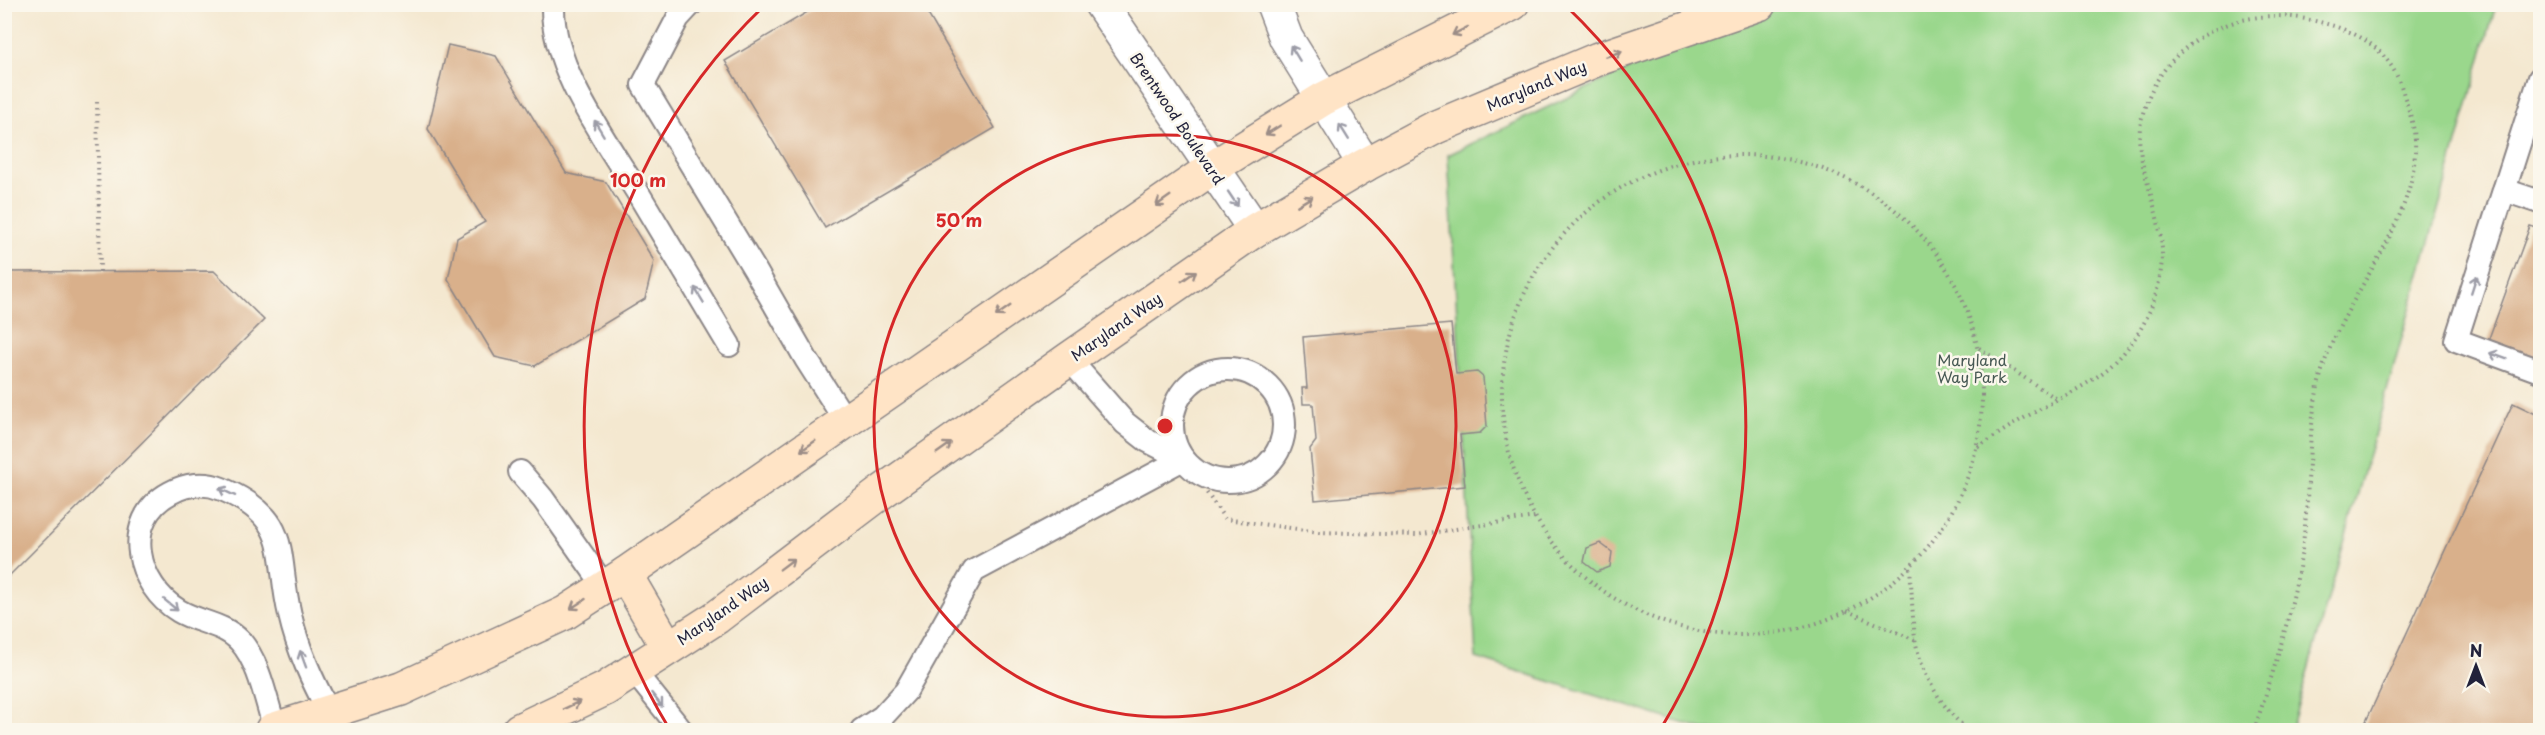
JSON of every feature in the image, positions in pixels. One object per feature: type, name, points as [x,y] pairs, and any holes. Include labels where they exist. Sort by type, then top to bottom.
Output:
[{"type":"main road","points":[[286,728],[401,689],[565,613],[1212,168],[1323,99],[1512,4]]},
{"type":"main road","name":"Maryland Way","points":[[519,730],[605,689],[717,616],[883,491],[1069,359],[1255,230],[1365,165],[1436,127],[1598,59],[1759,4]]},
{"type":"main road","points":[[615,580],[668,648]]},
{"type":"street","name":"Brentwood Boulevard","points":[[1101,4],[1255,230]]},
{"type":"street","points":[[1273,4],[1286,38],[1365,165]]},
{"type":"lane","points":[[552,4],[554,34],[566,69],[729,345]]},
{"type":"lane","points":[[691,4],[678,18],[643,85],[806,359],[846,420]]},
{"type":"lane","points":[[2541,78],[2456,340],[2541,371]]},
{"type":"lane","points":[[2504,190],[2541,202]]},
{"type":"lane","points":[[1069,359],[1125,423],[1148,441],[1184,460],[1200,473],[1215,479],[1230,481],[1249,477],[1270,461],[1279,448],[1284,423],[1278,400],[1267,384],[1253,375],[1227,369],[1204,374],[1193,381],[1178,398],[1171,422],[1172,436],[1184,460]]},
{"type":"lane","points":[[862,730],[887,712],[906,691],[974,571],[1184,460]]},
{"type":"lane","points":[[520,472],[615,580]]},
{"type":"lane","points":[[286,728],[249,654],[240,642],[214,624],[181,613],[170,605],[160,596],[146,572],[138,544],[141,526],[153,505],[167,494],[182,487],[198,484],[219,488],[250,504],[273,526],[282,558],[289,613],[298,644],[307,670],[328,712]]},
{"type":"lane","points":[[633,670],[681,730]]},
{"type":"path","points":[[1977,448],[2096,377],[2116,362],[2152,308],[2159,284],[2162,248],[2140,150],[2141,129],[2152,89],[2169,63],[2202,34],[2226,24],[2275,16],[2303,18],[2334,26],[2356,35],[2382,51],[2401,85],[2413,124],[2415,142],[2413,174],[2404,203],[2330,346],[2320,377],[2312,414],[2303,540],[2270,683],[2254,730]]},
{"type":"path","points":[[97,102],[100,272]]},
{"type":"path","points":[[1715,156],[1772,157],[1825,170],[1866,188],[1909,222],[1935,250],[1955,283],[1972,324],[1978,348],[1983,400],[1977,448],[1967,482],[1956,506],[1932,543],[1910,567],[1881,591],[1846,611],[1816,623],[1768,633],[1720,633],[1688,628],[1633,608],[1595,584],[1554,543],[1535,517],[1515,473],[1505,438],[1502,413],[1505,353],[1516,314],[1531,280],[1545,257],[1571,226],[1616,190],[1659,170],[1715,156]]},
{"type":"path","points":[[1978,348],[2057,399]]},
{"type":"path","points":[[1184,460],[1225,519],[1273,527],[1369,535],[1416,535],[1535,517]]},
{"type":"path","points":[[1910,567],[1916,640],[1939,697],[1953,718],[1968,730]]},
{"type":"path","points":[[1846,611],[1916,640]]},
{"type":"green space","name":"Maryland Way Park","points":[[1760,5],[2496,5],[2291,730],[1704,730],[1476,658],[1448,155]]},
{"type":"building","points":[[821,4],[922,4],[995,128],[825,228],[725,61]]},
{"type":"building","points":[[448,45],[496,56],[566,173],[606,182],[654,261],[645,299],[535,366],[495,357],[448,279],[457,238],[485,222],[428,129]]},
{"type":"building","points":[[2530,226],[2540,229],[2540,360],[2488,341]]},
{"type":"building","points":[[214,271],[264,320],[4,581],[4,272]]},
{"type":"building","points":[[1451,324],[1456,374],[1477,372],[1483,377],[1487,426],[1480,433],[1460,435],[1465,486],[1315,500],[1310,449],[1316,441],[1313,404],[1303,404],[1302,388],[1307,388],[1303,337]]},
{"type":"building","points":[[2513,403],[2540,416],[2540,730],[2362,730]]},
{"type":"building","points":[[1600,543],[1612,552],[1610,567],[1597,572],[1584,562],[1587,548]]}]
